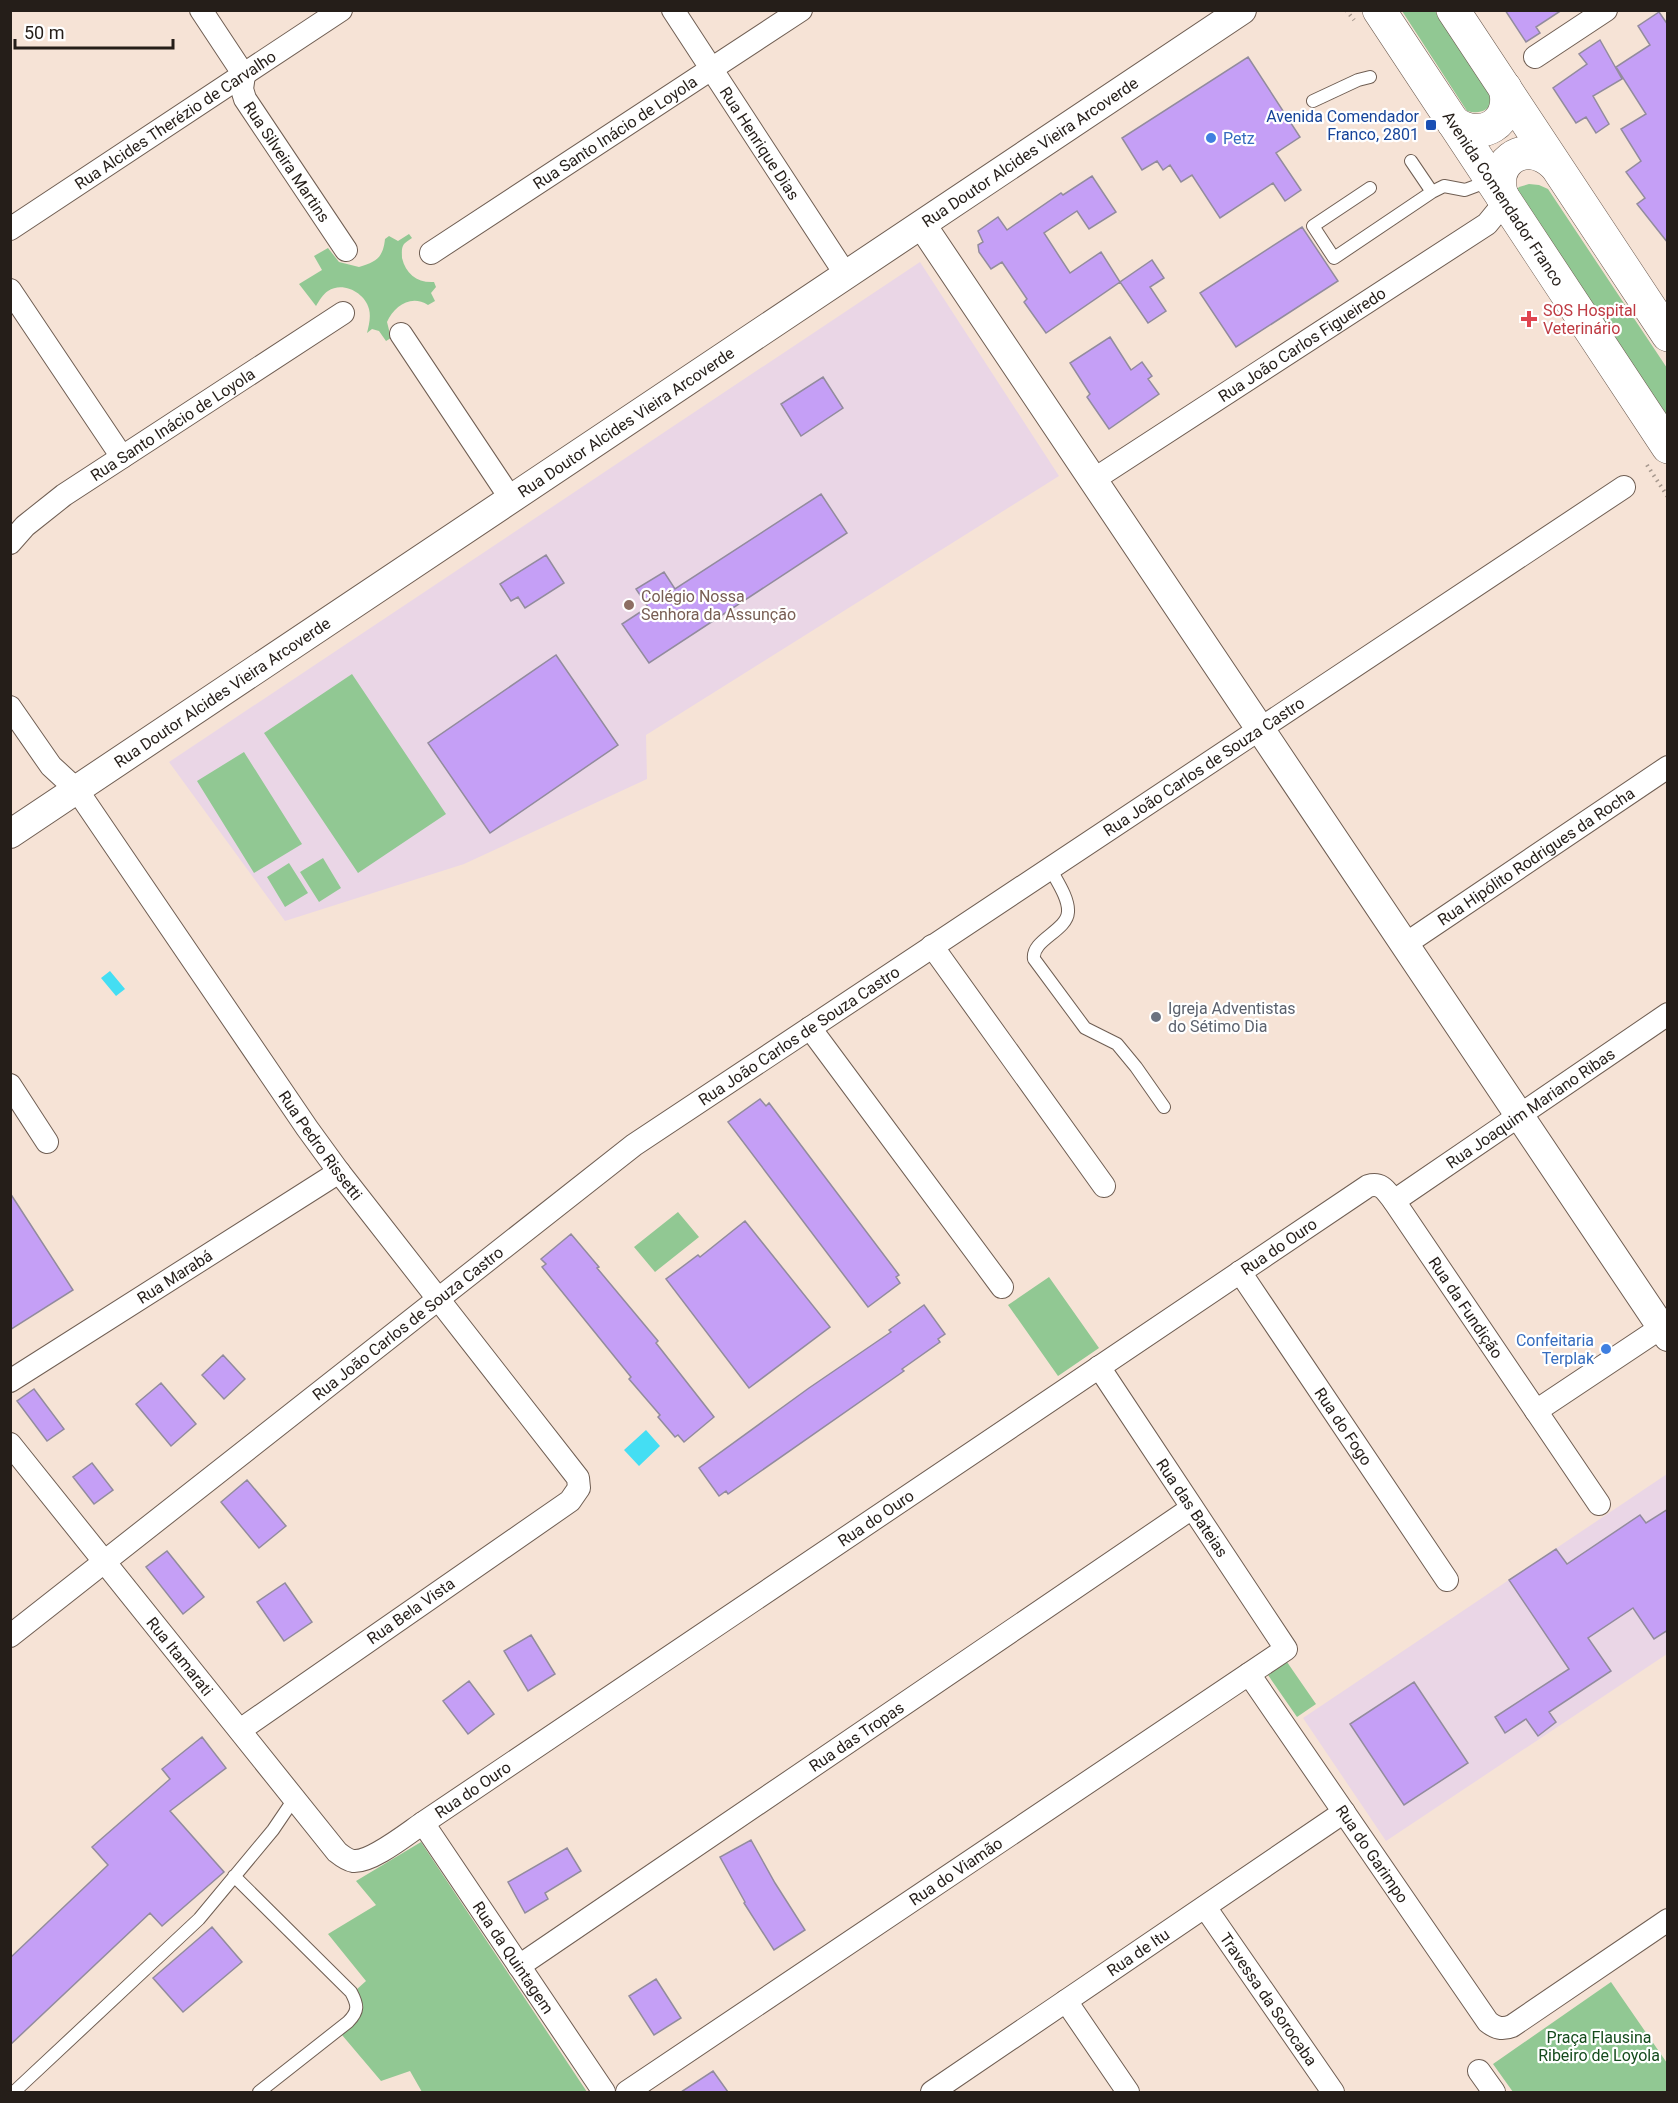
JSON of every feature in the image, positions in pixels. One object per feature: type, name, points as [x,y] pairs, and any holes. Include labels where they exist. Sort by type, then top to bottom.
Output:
[{"type":"highway","name":"Avenida Comendador Franco","points":[[1379,10],[1668,447]]},
{"type":"highway","points":[[1453,10],[1668,335]]},
{"type":"highway","points":[[1453,122],[1468,131],[1485,130],[1493,126],[1504,113],[1507,105],[1505,88]]},
{"type":"highway","points":[[1498,191],[1500,193],[1498,184],[1504,165],[1519,154],[1538,153],[1554,164]]},
{"type":"street","name":"Rua Silveira Martins","points":[[201,10],[244,75],[242,89],[245,99],[346,250]]},
{"type":"street","name":"Rua Alcides Therézio de Carvalho","points":[[10,229],[341,10]]},
{"type":"street","name":"Rua Henrique Dias","points":[[673,10],[846,275]]},
{"type":"street","name":"Rua Santo Inácio de Loyola","points":[[431,253],[801,10]]},
{"type":"street","name":"Rua Doutor Alcides Vieira Arcoverde","points":[[10,834],[1242,10]]},
{"type":"street","points":[[1535,57],[1606,10]]},
{"type":"street","name":"Rua João Carlos Figueiredo","points":[[1093,480],[1487,224],[1498,191]]},
{"type":"street","points":[[922,225],[1404,945],[1665,1329],[1536,1411]]},
{"type":"street","points":[[10,290],[122,457]]},
{"type":"street","name":"Rua Santo Inácio de Loyola","points":[[10,543],[46,509],[343,313]]},
{"type":"street","points":[[401,334],[511,499]]},
{"type":"street","name":"Rua João Carlos de Souza Castro","points":[[10,1636],[634,1144],[1624,487]]},
{"type":"street","points":[[10,707],[51,766],[77,790]]},
{"type":"street","name":"Rua Hipólito Rodrigues da Rocha","points":[[1404,945],[1668,767]]},
{"type":"street","name":"Rua Pedro Rissetti","points":[[77,790],[277,1086],[339,1172],[575,1472],[579,1488]]},
{"type":"street","points":[[932,946],[1104,1186]]},
{"type":"street","name":"Rua Joaquim Mariano Ribas","points":[[1394,1201],[1668,1014]]},
{"type":"street","points":[[810,1028],[1002,1287]]},
{"type":"street","points":[[10,1084],[47,1142]]},
{"type":"street","name":"Rua Marabá","points":[[10,1381],[339,1172]]},
{"type":"street","name":"Rua do Ouro","points":[[354,1861],[370,1857],[423,1822],[1368,1186],[1375,1184],[1383,1186],[1394,1201]]},
{"type":"street","name":"Rua da Fundição","points":[[1394,1201],[1599,1504]]},
{"type":"street","name":"Rua do Fogo","points":[[1240,1272],[1447,1580]]},
{"type":"street","name":"Rua das Bateias","points":[[1099,1367],[1286,1649]]},
{"type":"street","name":"Rua Itamarati","points":[[10,1444],[337,1852],[354,1861]]},
{"type":"street","name":"Rua Bela Vista","points":[[240,1730],[570,1501],[579,1488]]},
{"type":"street","name":"Rua das Tropas","points":[[519,1966],[1192,1508]]},
{"type":"street","name":"Rua do Viamão","points":[[627,2092],[1286,1649]]},
{"type":"street","name":"Rua do Garimpo","points":[[1249,1674],[1488,2022],[1499,2028],[1512,2026],[1668,1920]]},
{"type":"street","name":"Rua de Itu","points":[[932,2092],[1344,1812]]},
{"type":"street","name":"Rua da Quintagem","points":[[423,1822],[604,2092]]},
{"type":"street","name":"Travessa da Sorocaba","points":[[1205,1907],[1333,2092]]},
{"type":"street","points":[[1066,2001],[1128,2092]]},
{"type":"street","points":[[1479,2071],[1494,2092]]},
{"type":"lane","points":[[1313,101],[1358,80],[1370,77]]},
{"type":"lane","points":[[1411,161],[1432,192]]},
{"type":"lane","points":[[1370,188],[1313,226],[1334,258],[1444,186],[1465,190],[1498,191]]},
{"type":"lane","points":[[1050,868],[1068,910],[1066,921],[1035,949],[1034,959],[1085,1028],[1117,1044],[1137,1067],[1164,1107]]},
{"type":"lane","points":[[14,2092],[199,1919],[273,1830],[294,1798]]},
{"type":"lane","points":[[234,1876],[351,1992],[357,2003],[356,2014],[348,2022],[259,2092]]},
{"type":"shaded area","name":"Colégio Nossa Senhora da Assunção","points":[[920,262],[1059,476],[646,735],[647,779],[464,864],[285,921],[169,762]]},
{"type":"shaded area","points":[[1667,1474],[1667,1654],[1386,1841],[1303,1718]]},
{"type":"green space","points":[[1402,11],[1435,11],[1494,100],[1486,110],[1467,111]]},
{"type":"green space","points":[[1529,184],[1548,189],[1667,368],[1667,427],[1512,195],[1519,187]]},
{"type":"green space","points":[[409,234],[412,238],[404,244],[402,249],[404,264],[409,273],[417,279],[434,282],[436,287],[431,293],[435,301],[428,305],[409,301],[394,311],[387,322],[391,338],[386,341],[379,331],[372,329],[367,333],[369,309],[363,298],[353,290],[334,288],[324,294],[316,306],[299,284],[322,270],[314,256],[328,248],[339,262],[359,267],[378,258],[385,239],[389,236],[398,241]]},
{"type":"green space","points":[[352,674],[446,814],[358,873],[264,733]]},
{"type":"green space","points":[[244,752],[302,844],[254,873],[197,781]]},
{"type":"green space","points":[[323,858],[341,888],[319,902],[300,872]]},
{"type":"green space","points":[[289,863],[308,893],[285,907],[267,877]]},
{"type":"green space","points":[[678,1212],[699,1237],[655,1272],[634,1247]]},
{"type":"green space","points":[[1049,1277],[1099,1348],[1058,1376],[1008,1305]]},
{"type":"green space","points":[[1287,1662],[1316,1704],[1297,1717],[1268,1675]]},
{"type":"green space","points":[[421,1842],[587,2092],[422,2092],[410,2071],[381,2081],[342,2035],[361,2011],[356,1990],[366,1981],[328,1934],[376,1905],[356,1881]]},
{"type":"green space","name":"Praça Flausina Ribeiro de Loyola","points":[[1611,1982],[1667,2063],[1667,2092],[1513,2092],[1493,2064]]},
{"type":"water","points":[[110,971],[125,989],[116,996],[101,978]]},
{"type":"water","points":[[646,1430],[660,1446],[639,1466],[624,1450]]},
{"type":"building","points":[[1505,10],[1562,10],[1536,27],[1540,33],[1526,42]]},
{"type":"building","points":[[1659,12],[1668,25],[1668,243],[1637,204],[1645,198],[1626,172],[1641,161],[1621,129],[1646,114],[1616,67],[1650,45],[1638,26]]},
{"type":"building","points":[[1600,40],[1622,79],[1593,96],[1609,124],[1596,133],[1586,117],[1576,123],[1553,88],[1587,64],[1579,54]]},
{"type":"building","name":"Petz","points":[[1248,57],[1300,137],[1276,153],[1301,190],[1285,201],[1273,183],[1220,218],[1192,175],[1181,182],[1170,165],[1163,170],[1157,161],[1142,170],[1122,138]]},
{"type":"building","points":[[1092,176],[1116,212],[1089,229],[1077,211],[1044,233],[1070,273],[1101,252],[1120,282],[1046,333],[1024,302],[1027,299],[1002,262],[991,269],[979,252],[978,245],[983,242],[978,231],[998,217],[1007,230],[1061,193],[1063,195]]},
{"type":"building","points":[[1302,227],[1338,281],[1236,347],[1200,293]]},
{"type":"building","points":[[1152,260],[1164,278],[1150,287],[1166,311],[1148,323],[1120,282]]},
{"type":"building","points":[[1110,337],[1131,370],[1142,362],[1152,376],[1148,379],[1159,394],[1109,429],[1087,397],[1090,394],[1070,363]]},
{"type":"building","points":[[823,377],[843,408],[801,436],[781,404]]},
{"type":"building","points":[[821,494],[847,533],[649,663],[622,624],[648,607],[636,589],[664,572],[675,589]]},
{"type":"building","points":[[546,555],[564,583],[525,608],[518,597],[511,601],[500,584]]},
{"type":"building","points":[[556,655],[618,745],[490,833],[428,743]]},
{"type":"building","points":[[760,1099],[766,1106],[769,1103],[899,1275],[896,1277],[900,1283],[868,1307],[728,1122]]},
{"type":"building","points":[[10,1193],[73,1290],[10,1330]]},
{"type":"building","points":[[745,1221],[830,1327],[749,1388],[666,1279],[698,1255],[700,1257]]},
{"type":"building","points":[[571,1234],[658,1341],[656,1343],[714,1417],[684,1442],[678,1435],[675,1437],[658,1417],[660,1415],[629,1379],[631,1377],[542,1267],[546,1264],[541,1259]]},
{"type":"building","points":[[924,1305],[945,1334],[938,1339],[940,1342],[902,1369],[904,1371],[728,1494],[726,1491],[719,1496],[699,1468],[891,1332],[889,1330]]},
{"type":"building","points":[[223,1355],[245,1379],[224,1399],[202,1375]]},
{"type":"building","points":[[161,1383],[196,1424],[171,1446],[136,1404]]},
{"type":"building","points":[[34,1389],[64,1429],[47,1441],[17,1401]]},
{"type":"building","points":[[92,1463],[113,1490],[94,1504],[73,1477]]},
{"type":"building","points":[[247,1480],[286,1526],[259,1548],[221,1502]]},
{"type":"building","points":[[1668,1509],[1668,1630],[1654,1639],[1633,1608],[1588,1638],[1611,1671],[1549,1712],[1556,1722],[1538,1736],[1526,1719],[1505,1733],[1495,1717],[1569,1669],[1509,1580],[1556,1549],[1567,1564],[1640,1515],[1646,1523]]},
{"type":"building","points":[[167,1551],[204,1597],[183,1614],[146,1567]]},
{"type":"building","points":[[285,1583],[312,1622],[284,1641],[257,1602]]},
{"type":"building","points":[[531,1635],[555,1674],[528,1691],[504,1651]]},
{"type":"building","points":[[469,1681],[494,1714],[468,1734],[443,1701]]},
{"type":"building","points":[[1414,1682],[1468,1763],[1404,1805],[1350,1724]]},
{"type":"building","points":[[202,1737],[226,1768],[170,1811],[224,1872],[162,1926],[150,1913],[10,2045],[10,1958],[108,1865],[92,1847],[170,1779],[162,1769]]},
{"type":"building","points":[[751,1840],[805,1930],[774,1950],[744,1903],[720,1857]]},
{"type":"building","points":[[567,1848],[581,1871],[545,1893],[548,1899],[525,1913],[508,1882]]},
{"type":"building","points":[[212,1927],[242,1962],[183,2012],[153,1978]]},
{"type":"building","points":[[656,1979],[681,2018],[654,2035],[629,1996]]},
{"type":"building","points":[[713,2071],[728,2092],[681,2092]]},
{"type":"place","name":"Avenida Comendador Franco, 2801","points":[[1431,125]]},
{"type":"place","name":"Petz","points":[[1211,138]]},
{"type":"place","name":"SOS Hospital Veterinário","points":[[1529,319]]},
{"type":"place","name":"Colégio Nossa Senhora da Assunção","points":[[629,605]]},
{"type":"place","name":"Igreja Adventistas do Sétimo Dia","points":[[1156,1017]]},
{"type":"place","name":"Confeitaria Terplak","points":[[1606,1349]]}]
